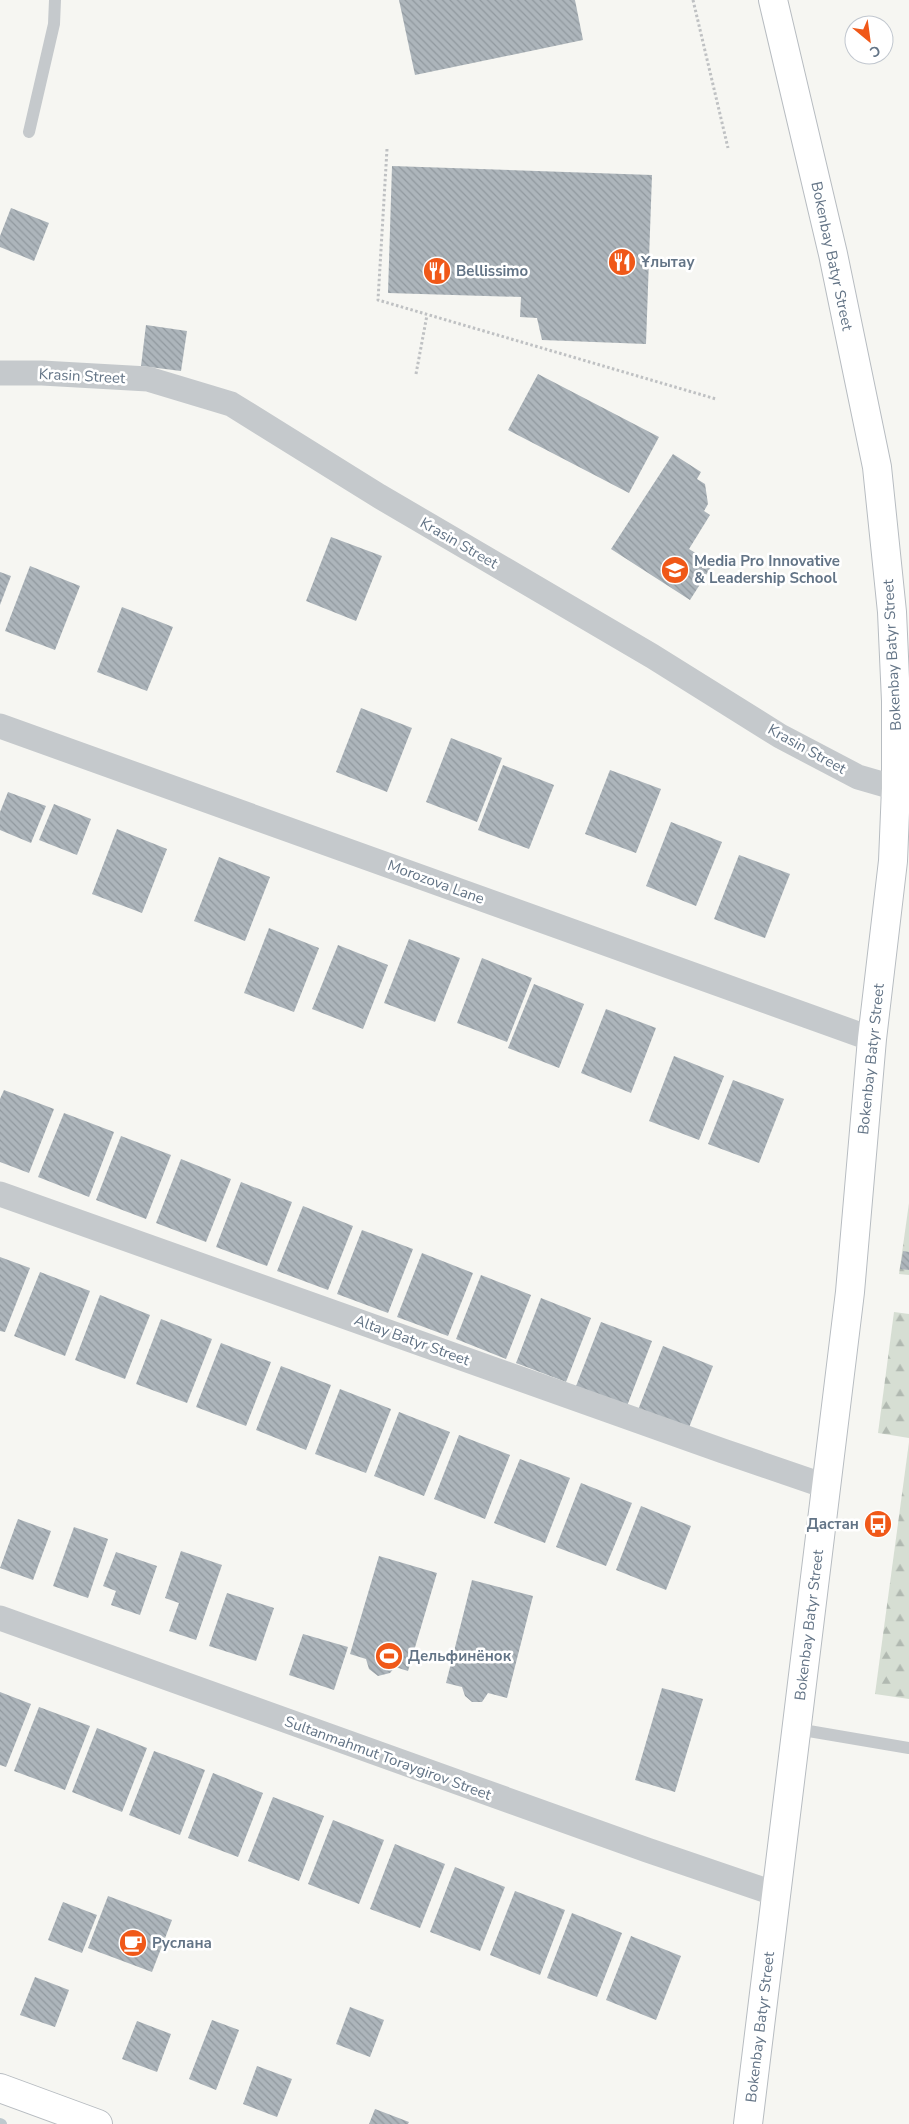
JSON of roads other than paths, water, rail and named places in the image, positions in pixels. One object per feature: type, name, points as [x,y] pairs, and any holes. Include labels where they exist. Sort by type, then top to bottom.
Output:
[{"type":"main road","name":"Bokenbay Batyr Street","points":[[748,2124],[850,1292],[872,1039],[902,789],[892,612],[877,467],[833,254],[773,0]]},
{"type":"main road","points":[[0,2088],[98,2124]]},
{"type":"street","name":"Krasin Street","points":[[0,373],[42,373],[148,379],[231,404],[379,496],[652,656],[780,736],[858,777],[902,789]]},
{"type":"street","name":"Morozova Lane","points":[[0,726],[872,1039]]},
{"type":"street","name":"Altay Batyr Street","points":[[0,1194],[826,1486]]},
{"type":"street","name":"Sultanmahmut Toraygirov Street","points":[[0,1618],[637,1847],[776,1894]]},
{"type":"lane","points":[[29,132],[54,24],[55,0]]},
{"type":"lane","points":[[797,1729],[909,1748]]},
{"type":"place","name":"Ұлытау","points":[[622,262]]},
{"type":"place","name":"Bellissimo","points":[[437,271]]},
{"type":"place","name":"Media Pro Innovative & Leadership School","points":[[675,570]]},
{"type":"place","name":"Дастан","points":[[878,1524]]},
{"type":"place","name":"Дельфинёнок","points":[[389,1656]]},
{"type":"place","name":"Руслана","points":[[133,1943]]}]
